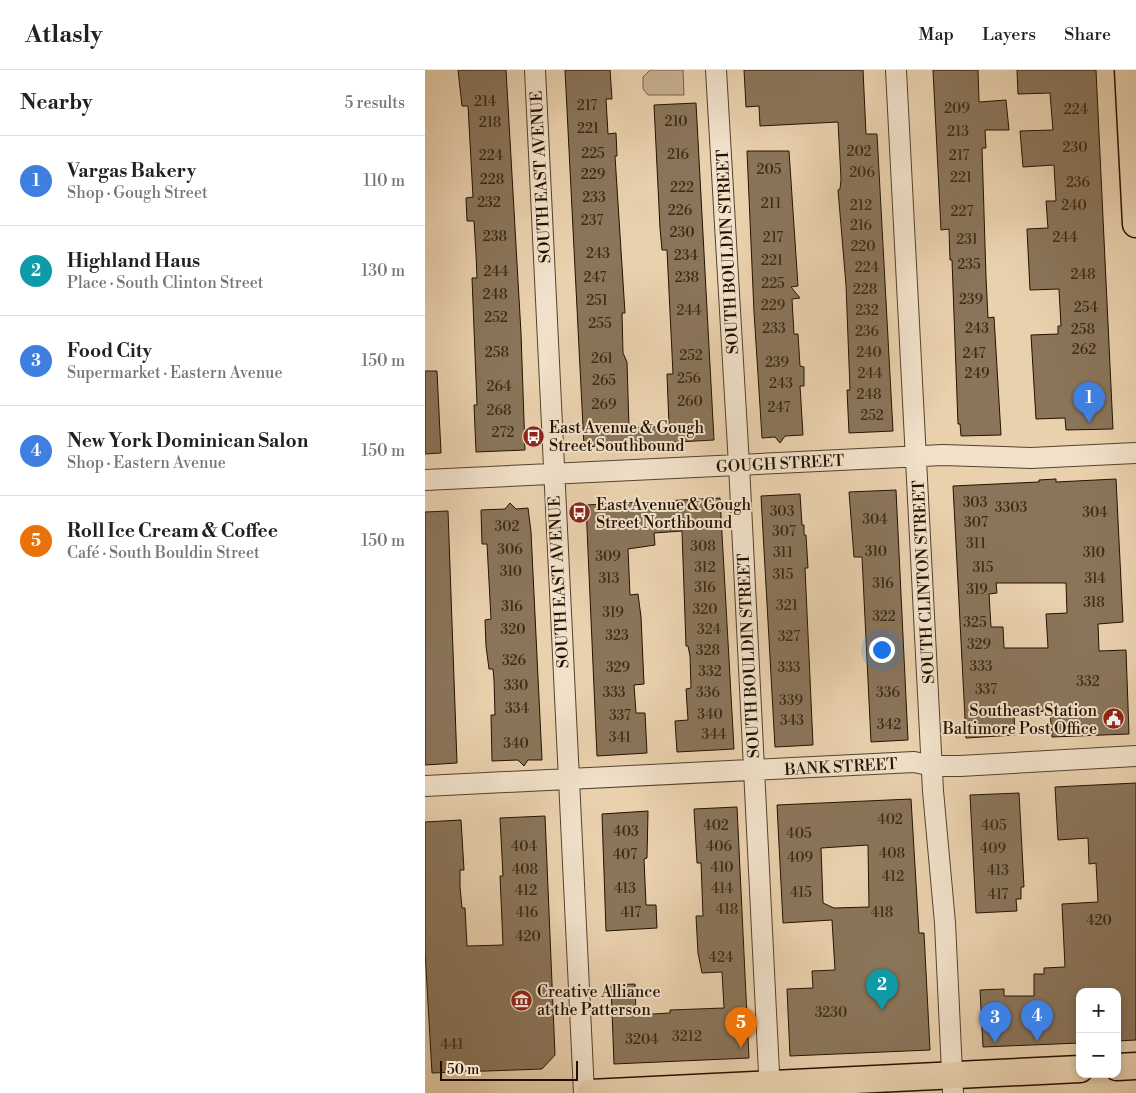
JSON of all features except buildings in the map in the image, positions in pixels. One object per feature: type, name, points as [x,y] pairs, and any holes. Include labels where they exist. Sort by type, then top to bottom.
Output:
[{"type":"main road","points":[[1128,70],[1136,224]]},
{"type":"main road","points":[[1121,1067],[1136,1066]]},
{"type":"main road","points":[[590,1093],[952,1084],[1076,1068]]},
{"type":"street","name":"SOUTH EAST AVENUE","points":[[535,70],[567,780],[584,1093]]},
{"type":"street","name":"SOUTH BOULDIN STREET","points":[[716,70],[739,465],[770,1088]]},
{"type":"street","name":"SOUTH CLINTON STREET","points":[[896,70],[933,766],[945,923],[952,1084]]},
{"type":"street","name":"GOUGH STREET","points":[[425,480],[916,457],[1031,458],[1136,452]]},
{"type":"street","name":"BANK STREET","points":[[425,786],[914,762],[933,766],[1136,756]]},
{"type":"shaded area","points":[[650,70],[683,70],[684,95],[648,95],[643,89],[643,77]]},
{"type":"place","name":"Vargas Bakery","points":[[1089,423]]},
{"type":"place","name":"East Avenue & Gough Street Southbound","points":[[533,436]]},
{"type":"place","name":"East Avenue & Gough Street Northbound","points":[[580,513]]},
{"type":"place","name":"Southeast Station Baltimore Post Office","points":[[1113,719]]},
{"type":"place","name":"Creative Alliance at the Patterson","points":[[521,1000]]},
{"type":"place","name":"Highland Haus","points":[[882,1010]]},
{"type":"place","name":"New York Dominican Salon","points":[[1037,1041]]},
{"type":"place","name":"Food City","points":[[995,1043]]},
{"type":"place","name":"Roll Ice Cream & Coffee","points":[[741,1048]]}]
